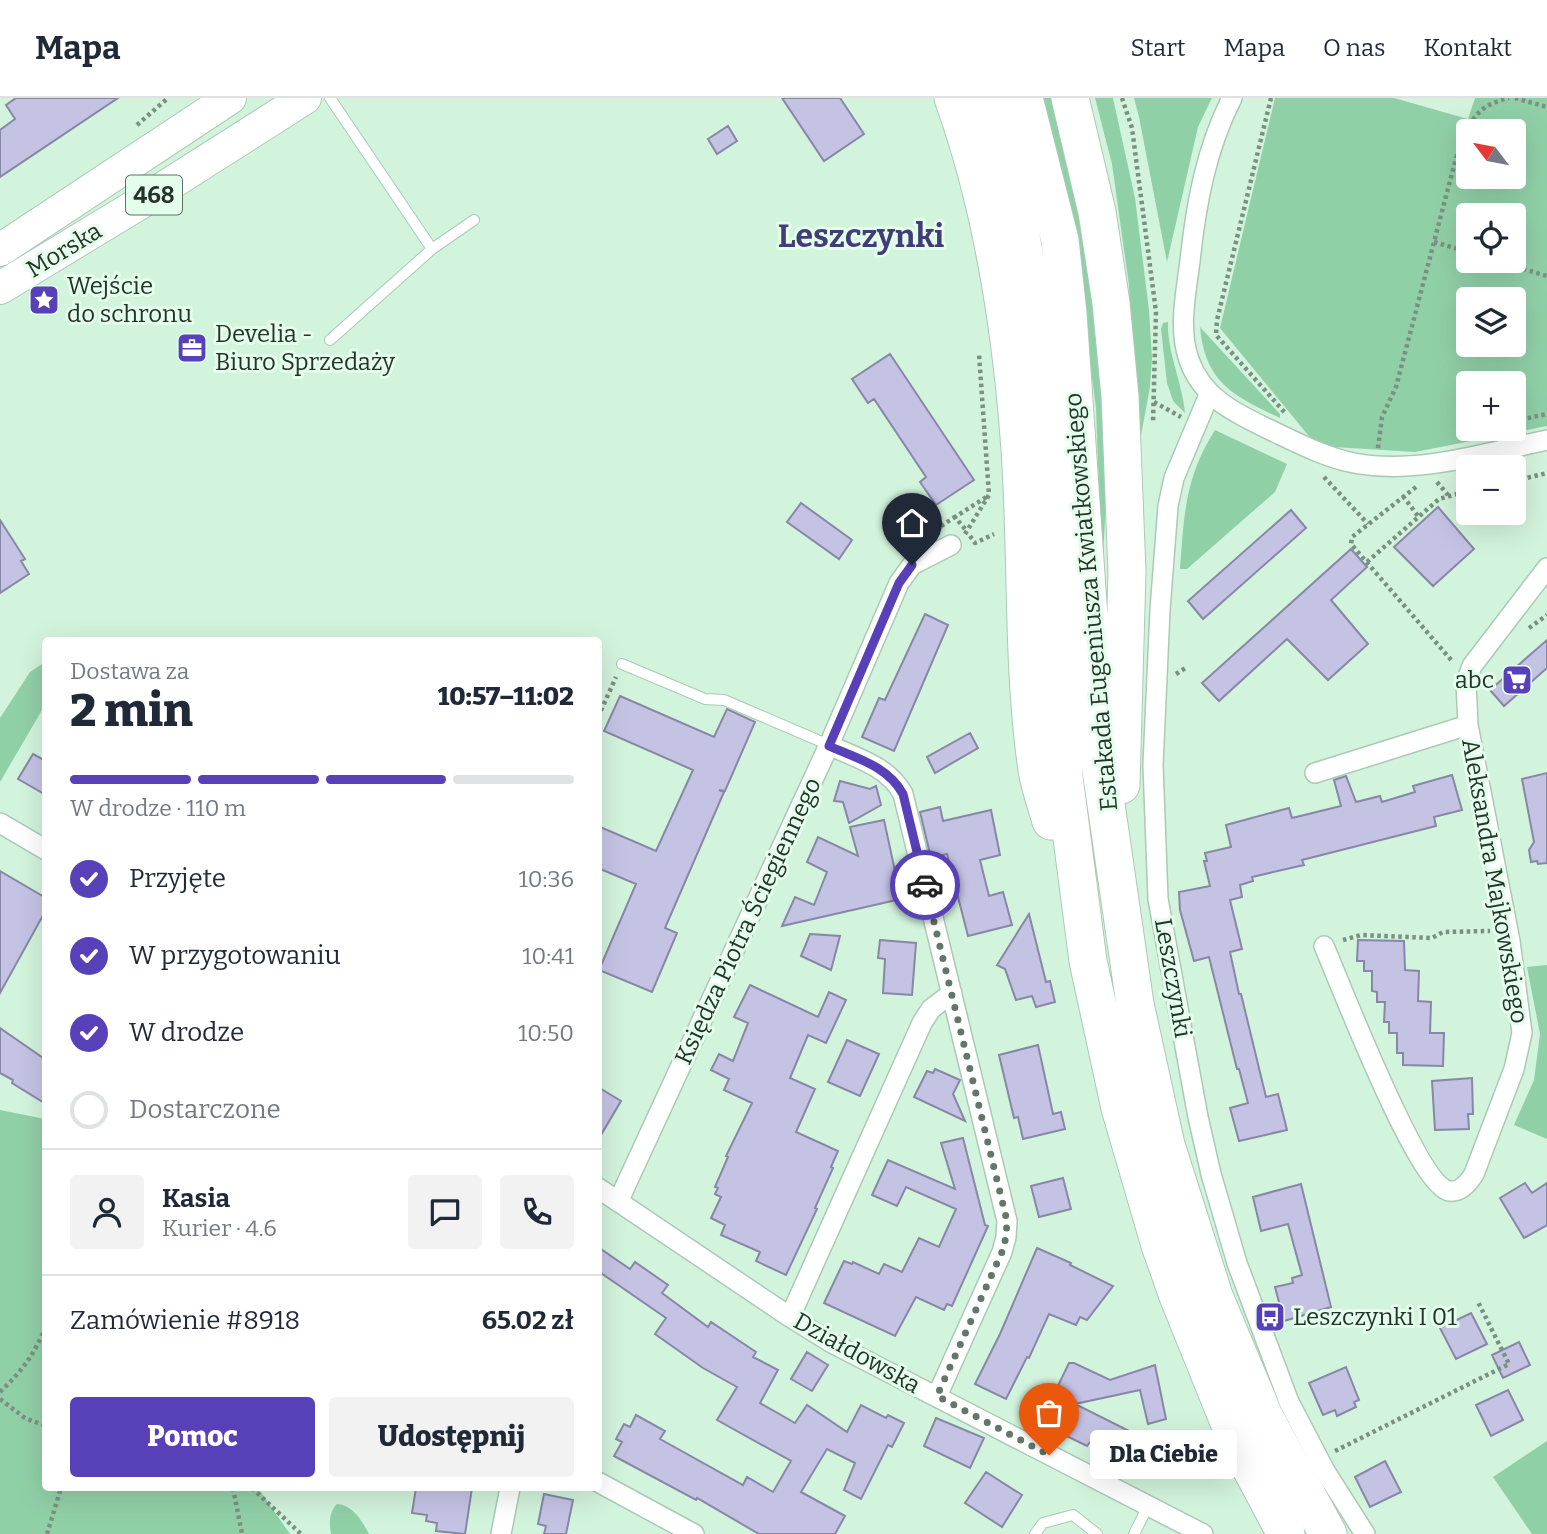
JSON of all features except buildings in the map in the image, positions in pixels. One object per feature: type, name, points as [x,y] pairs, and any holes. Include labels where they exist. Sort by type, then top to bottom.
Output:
[{"type":"highway","points":[[953,98],[967,137],[1001,278],[1019,437],[1025,634],[1037,772],[1088,961]]},
{"type":"highway","name":"Estakada Eugeniusza Kwiatkowskiego","points":[[988,98],[1001,137],[1048,397],[1055,639],[1064,777],[1088,961],[1120,1108],[1160,1245],[1217,1397],[1237,1442],[1286,1534]]},
{"type":"highway","name":"Estakada Eugeniusza Kwiatkowskiego","points":[[1024,98],[1060,240],[1069,313],[1098,749],[1135,1004],[1166,1144],[1214,1296],[1264,1416],[1328,1534]]},
{"type":"highway","points":[[1070,98],[1097,212],[1111,303],[1119,396],[1127,572],[1119,884]]},
{"type":"main road","name":"Morska","points":[[0,250],[230,98]]},
{"type":"main road","name":"Morska","points":[[0,289],[305,98]]},
{"type":"street","points":[[1233,98],[1218,130],[1202,183],[1195,215],[1184,315],[1188,358],[1209,395],[1236,414],[1316,450],[1351,463],[1378,467],[1429,464],[1547,440]]},
{"type":"street","name":"Leszczynki","points":[[1209,395],[1174,478],[1168,506],[1157,648],[1153,765],[1158,899],[1198,1117],[1211,1174],[1237,1263],[1289,1402],[1325,1471],[1365,1534]]},
{"type":"street","name":"Księdza Piotra Ściegiennego","points":[[618,1202],[829,746],[899,583],[912,565],[951,545]]},
{"type":"street","points":[[1468,724],[1466,682],[1472,666],[1547,568]]},
{"type":"street","name":"Aleksandra Majkowskiego","points":[[1315,774],[1468,724],[1508,931],[1522,1033],[1514,1069],[1474,1174],[1468,1184],[1458,1190],[1449,1191],[1438,1184],[1419,1158],[1324,946]]},
{"type":"street","points":[[829,746],[888,774],[896,781],[903,794],[1007,1221],[1006,1237],[937,1396]]},
{"type":"street","points":[[0,823],[42,848]]},
{"type":"street","points":[[790,1317],[922,1023],[931,1009],[952,993]]},
{"type":"street","name":"Działdowska","points":[[602,1191],[830,1342],[1203,1534]]},
{"type":"street","points":[[602,1484],[694,1534]]},
{"type":"street","points":[[501,1534],[509,1491]]},
{"type":"lane","points":[[330,98],[432,248]]},
{"type":"lane","points":[[330,340],[432,248],[474,220]]},
{"type":"lane","points":[[622,664],[705,699],[724,700],[829,746]]},
{"type":"lane","points":[[1134,1534],[1148,1506]]},
{"type":"lane","points":[[1035,1534],[1043,1524],[1073,1515],[1097,1534]]},
{"type":"path","points":[[1122,98],[1132,128],[1156,312],[1153,415]]},
{"type":"path","points":[[1271,98],[1217,320],[1216,335],[1292,420]]},
{"type":"path","points":[[1378,467],[1378,435],[1382,417],[1396,387],[1453,168],[1471,122],[1480,110],[1492,102],[1509,98]]},
{"type":"path","points":[[1515,98],[1547,107]]},
{"type":"path","points":[[1434,242],[1456,248]]},
{"type":"path","points":[[1526,270],[1547,276]]},
{"type":"path","points":[[951,545],[968,532],[989,495],[978,344]]},
{"type":"path","points":[[1526,418],[1547,414]]},
{"type":"path","points":[[1526,478],[1547,473]]},
{"type":"path","points":[[1323,475],[1368,524]]},
{"type":"path","points":[[1438,483],[1448,495]]},
{"type":"path","points":[[1424,484],[1413,488],[1352,537],[1351,544],[1451,659]]},
{"type":"path","points":[[1367,562],[1419,516],[1448,495],[1456,493]]},
{"type":"path","points":[[982,540],[975,543],[955,517],[989,495]]},
{"type":"path","points":[[1403,496],[1419,516]]},
{"type":"path","points":[[602,708],[622,664]]},
{"type":"path","points":[[1324,946],[1361,935],[1432,938],[1443,932],[1508,931]]},
{"type":"path","points":[[1357,1439],[1510,1364],[1478,1302]]},
{"type":"path","points":[[0,1392],[35,1353],[42,1336]]},
{"type":"path","points":[[0,1399],[25,1418],[42,1424]]},
{"type":"path","points":[[47,1534],[60,1491]]},
{"type":"path","points":[[234,1491],[243,1534]]},
{"type":"path","points":[[254,1491],[301,1534]]},
{"type":"green space","points":[[1042,98],[1055,98],[1084,220],[1104,410],[1106,501],[1102,576],[1096,408],[1074,237],[1052,130]]},
{"type":"green space","points":[[1095,98],[1113,98],[1135,198],[1149,310],[1152,358],[1150,387],[1136,462],[1129,285],[1112,164]]},
{"type":"green space","points":[[1134,98],[1212,98],[1198,127],[1167,262],[1139,117]]},
{"type":"green space","points":[[1275,98],[1394,98],[1468,119],[1475,98],[1547,98],[1547,426],[1526,430],[1526,371],[1456,371],[1456,441],[1471,441],[1415,452],[1317,446],[1220,328]]},
{"type":"green space","points":[[1168,322],[1170,345],[1185,413],[1173,401],[1167,383],[1161,329],[1163,323]]},
{"type":"green space","points":[[1200,327],[1280,414],[1280,418],[1236,394],[1215,375],[1203,346]]},
{"type":"green space","points":[[1215,430],[1287,464],[1275,492],[1187,569],[1180,569],[1185,514],[1192,480],[1197,464]]},
{"type":"green space","points":[[42,664],[42,710],[0,782],[0,718],[30,672]]},
{"type":"green space","points":[[1547,965],[1547,1139],[1514,1125],[1534,1080],[1540,1034],[1527,967]]},
{"type":"green space","points":[[0,1110],[42,1118],[42,1491],[260,1491],[290,1534],[0,1534]]},
{"type":"green space","points":[[1547,1441],[1547,1534],[1532,1534],[1493,1477]]},
{"type":"green space","points":[[337,1504],[348,1507],[360,1519],[369,1534],[331,1534],[330,1518]]},
{"type":"way so far","points":[[925,885],[1007,1221],[1002,1252],[937,1396],[1049,1455]]},
{"type":"place","name":"Wejście do schronu","points":[[44,300]]},
{"type":"place","name":"Develia - Biuro Sprzedaży","points":[[192,348]]},
{"type":"place","name":"abc","points":[[1517,680]]},
{"type":"place","name":"Leszczynki I 01","points":[[1270,1317]]},
{"type":"place","name":"Dla Ciebie","points":[[1049,1455]]},
{"type":"district","name":"Leszczynki","points":[[861,236]]},
{"type":"route","points":[[912,565],[899,583],[829,746],[872,765],[896,781],[903,794],[925,885]]}]
